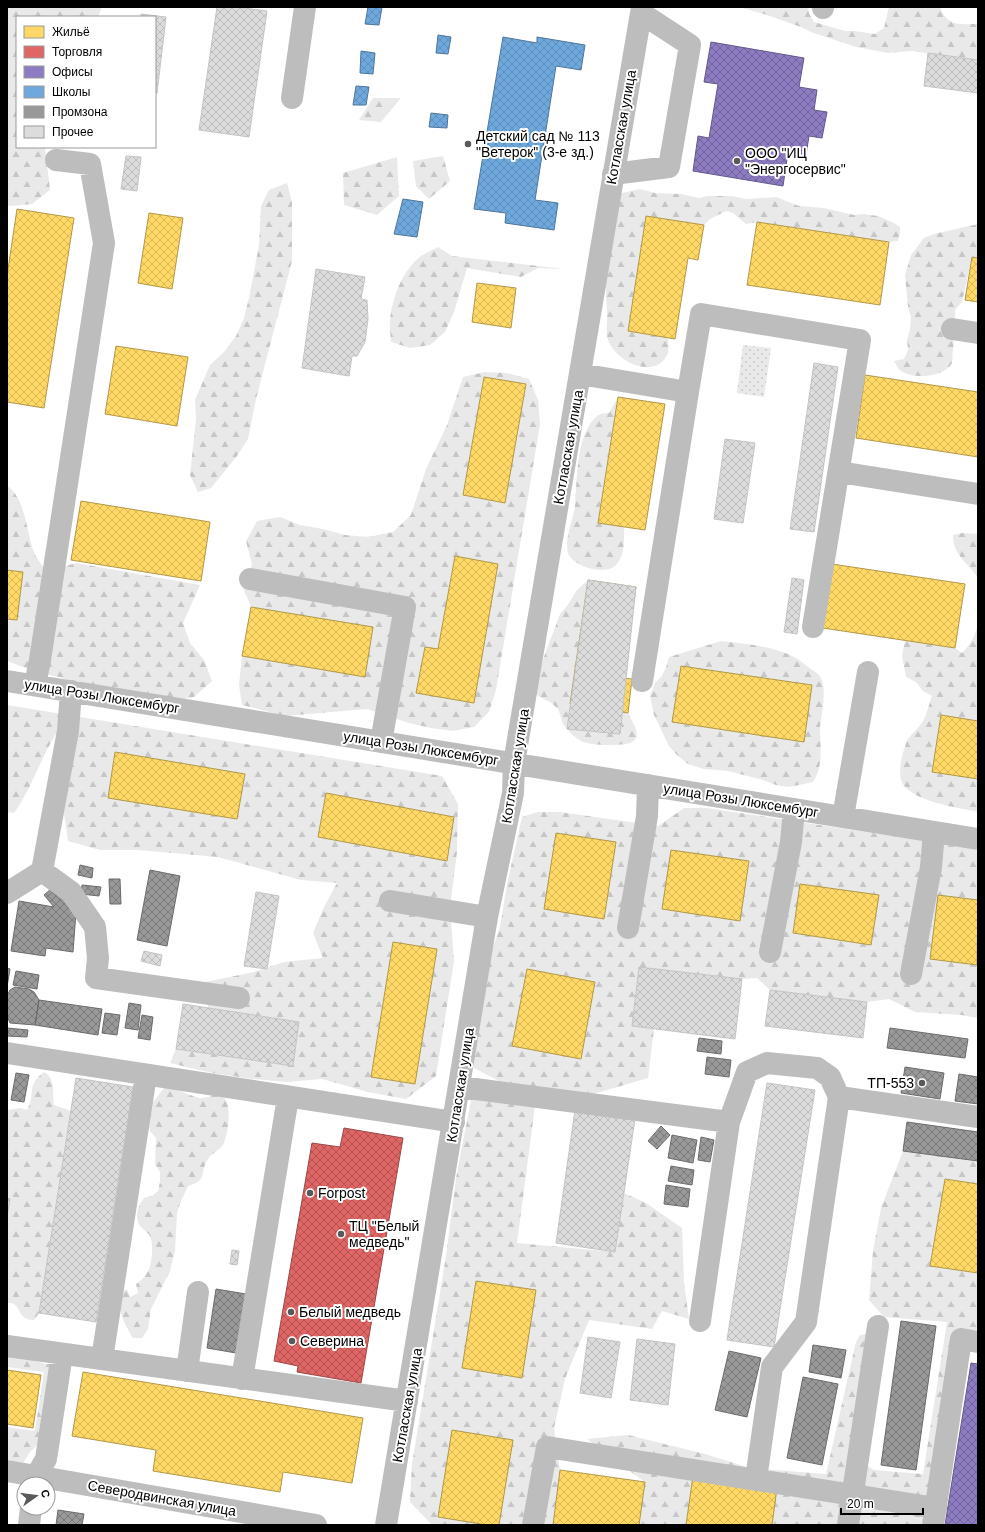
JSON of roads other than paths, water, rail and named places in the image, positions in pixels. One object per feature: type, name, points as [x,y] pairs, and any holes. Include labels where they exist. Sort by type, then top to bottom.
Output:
[{"type":"street","points":[[292,98],[305,7]]},
{"type":"street","points":[[613,174],[669,167],[690,45],[641,10]]},
{"type":"street","name":"Котласская улица","points":[[386,1525],[487,917],[513,793],[514,763],[641,10]]},
{"type":"street","points":[[35,685],[104,243],[90,164],[56,160]]},
{"type":"street","points":[[642,681],[701,314],[860,340],[813,626]]},
{"type":"street","points":[[952,329],[978,333]]},
{"type":"street","points":[[580,374],[688,392]]},
{"type":"street","points":[[839,472],[978,494]]},
{"type":"street","points":[[250,579],[404,607],[381,742]]},
{"type":"street","points":[[843,817],[868,672]]},
{"type":"street","name":"улица Розы Люксембург","points":[[7,681],[978,839]]},
{"type":"street","points":[[7,893],[42,871],[68,730],[71,691]]},
{"type":"street","points":[[628,928],[647,816],[648,785]]},
{"type":"street","points":[[770,952],[791,842],[794,809]]},
{"type":"street","points":[[911,974],[931,867],[934,832]]},
{"type":"street","points":[[42,871],[71,892],[95,927],[98,958],[96,978],[239,998]]},
{"type":"street","points":[[390,901],[487,917]]},
{"type":"street","points":[[7,1054],[454,1122]]},
{"type":"street","points":[[700,1321],[728,1122],[747,1072],[768,1063],[817,1068],[830,1077],[839,1097],[806,1322],[772,1367],[756,1479]]},
{"type":"street","points":[[102,1359],[146,1075]]},
{"type":"street","points":[[460,1086],[728,1122]]},
{"type":"street","points":[[242,1378],[288,1096]]},
{"type":"street","points":[[839,1097],[978,1117]]},
{"type":"street","points":[[187,1371],[198,1292]]},
{"type":"street","points":[[848,1525],[878,1326]]},
{"type":"street","points":[[533,1525],[547,1446],[852,1495],[934,1516],[961,1339],[978,1342]]},
{"type":"street","points":[[7,1346],[407,1401]]},
{"type":"street","points":[[37,1476],[46,1459],[62,1354]]},
{"type":"street","name":"Северодвинская улица","points":[[7,1471],[23,1476]]},
{"type":"street","name":"Северодвинская улица","points":[[56,1483],[316,1525]]},
{"type":"place","name":"Детский сад № 113 \"Ветерок\" (3-е зд.)","points":[[468,144]]},
{"type":"place","name":"ООО \"ИЦ \"Энергосервис\"","points":[[737,161]]},
{"type":"place","name":"ТП-553","points":[[922,1083]]},
{"type":"place","name":"Forpost","points":[[310,1193]]},
{"type":"place","name":"ТЦ \"Белый медведь\"","points":[[341,1234]]},
{"type":"place","name":"Белый медведь","points":[[291,1312]]},
{"type":"place","name":"Северина","points":[[292,1341]]}]
